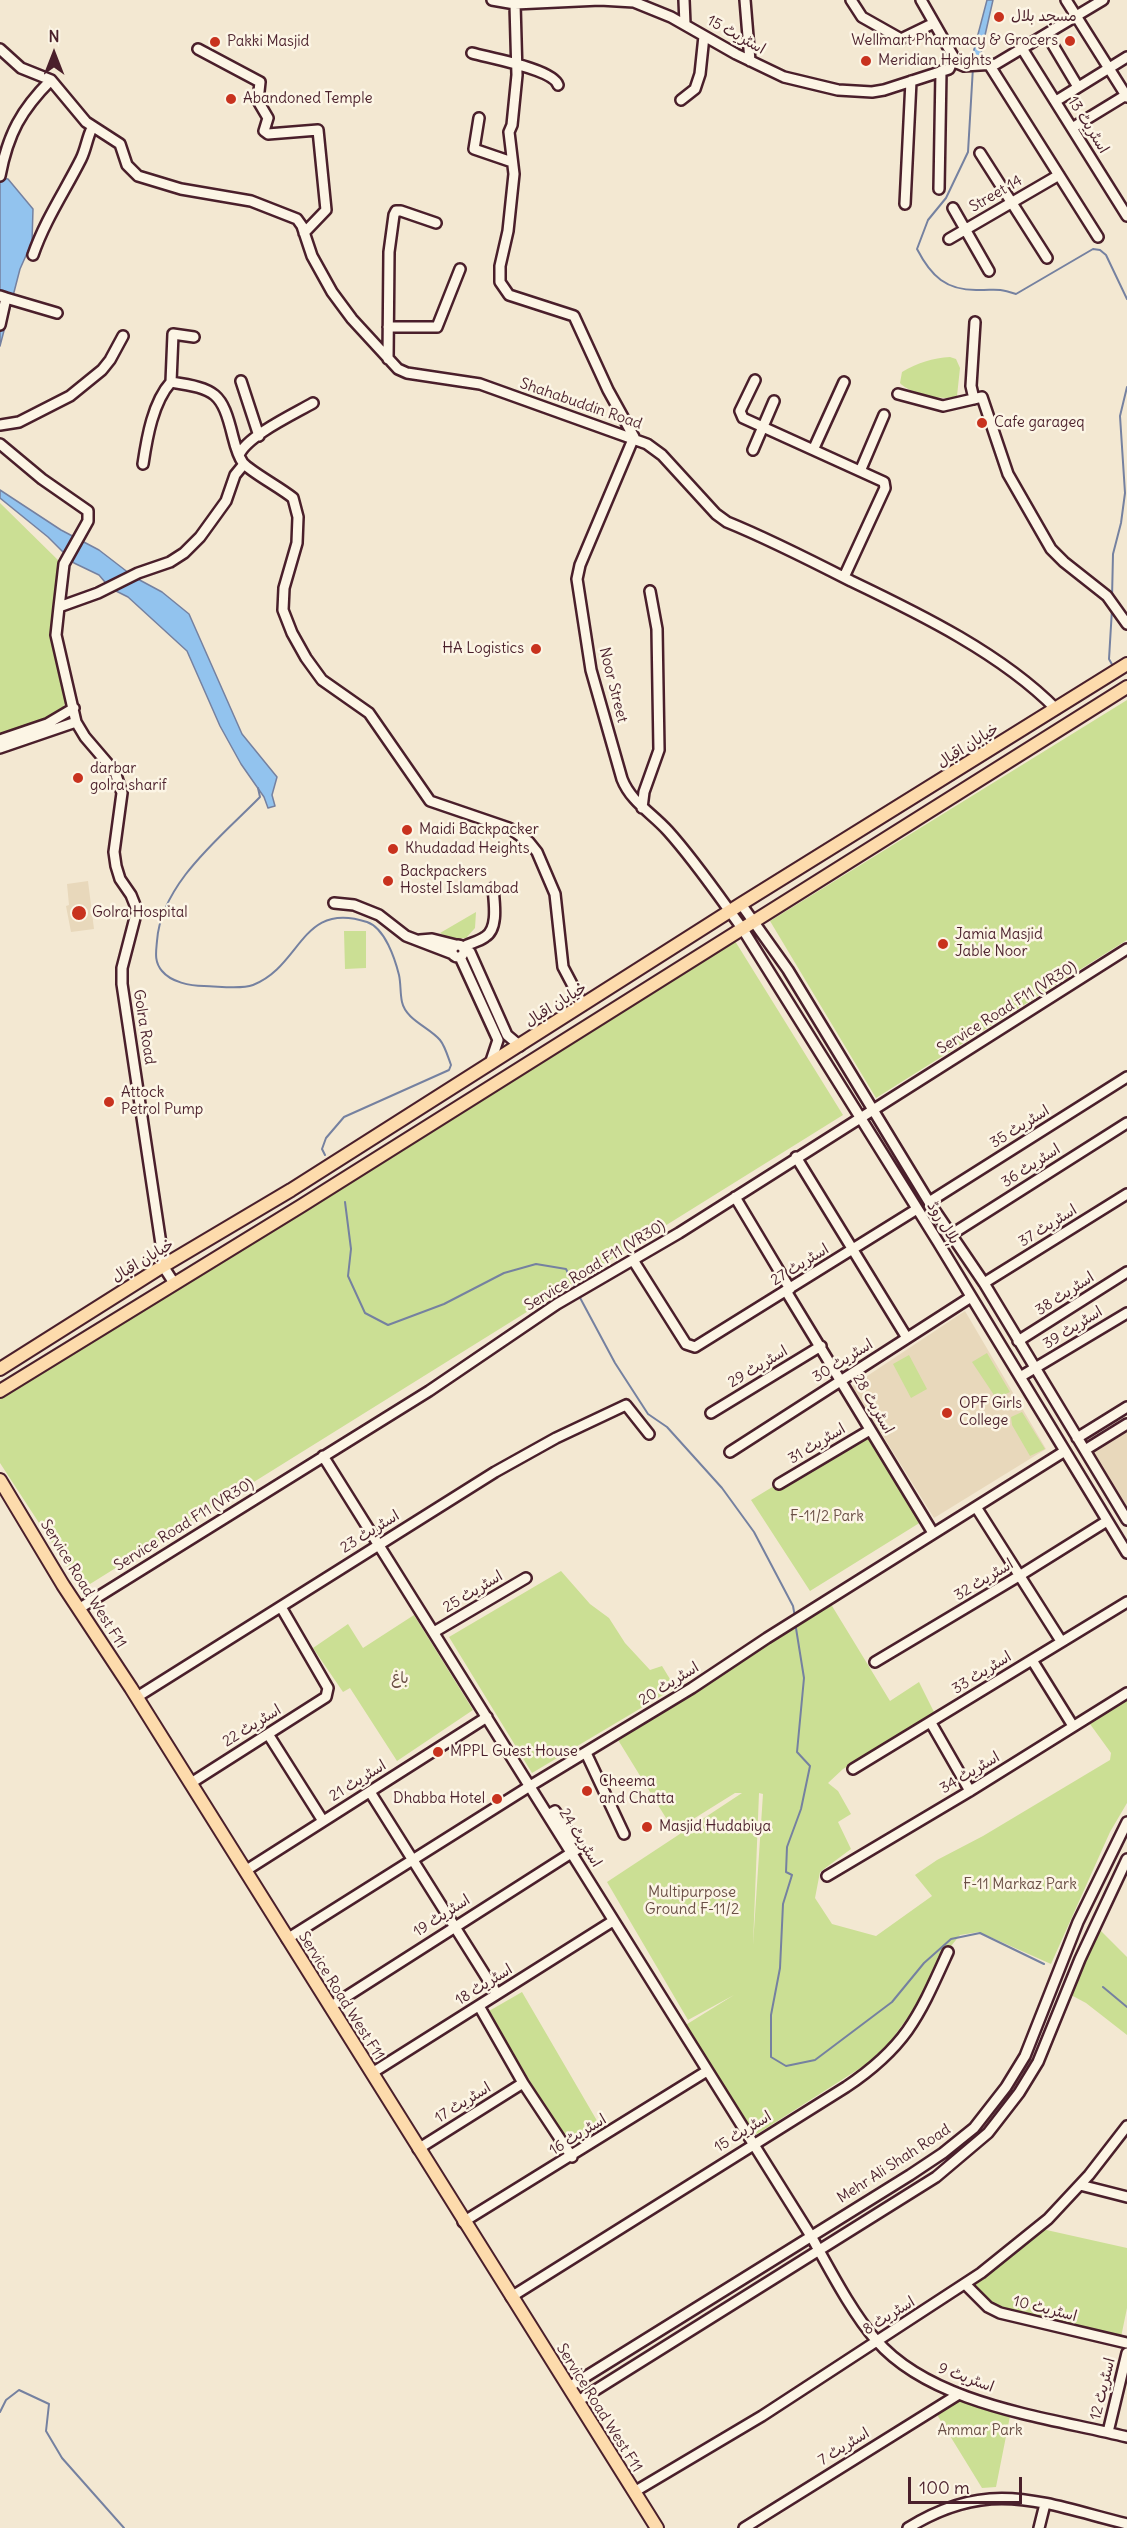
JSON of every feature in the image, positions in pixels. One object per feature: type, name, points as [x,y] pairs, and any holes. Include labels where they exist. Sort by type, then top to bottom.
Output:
[{"type":"main road","name":"خیابان اقبال","points":[[0,1369],[402,1120],[741,904],[1127,664]]},
{"type":"main road","points":[[0,1391],[1127,687]]},
{"type":"main road","points":[[1056,709],[1068,724]]},
{"type":"main road","points":[[819,857],[830,873]]},
{"type":"main road","points":[[584,1005],[593,1021]]},
{"type":"main road","points":[[459,1084],[469,1099]]},
{"type":"main road","name":"Service Road West F11","points":[[0,1480],[463,2222],[657,2528]]},
{"type":"street","name":"اسٹریٹ 15","points":[[493,0],[515,4],[600,0],[634,2],[685,24],[750,61],[784,77],[838,90],[872,92],[911,81],[951,66],[954,57]]},
{"type":"street","points":[[684,0],[685,24]]},
{"type":"street","points":[[746,0],[750,61]]},
{"type":"street","points":[[851,0],[862,17],[901,39],[934,22]]},
{"type":"street","points":[[921,0],[960,65],[973,66],[990,66],[1023,50],[1103,0]]},
{"type":"street","points":[[1066,0],[1126,96],[1072,128]]},
{"type":"street","points":[[515,4],[517,64],[512,125],[509,132],[514,174],[508,231],[500,266],[500,282],[509,295],[574,316],[608,390],[634,437]]},
{"type":"street","points":[[1047,35],[1078,87]]},
{"type":"street","points":[[681,100],[694,89],[700,74],[704,36]]},
{"type":"street","points":[[0,49],[21,68],[51,80],[92,128],[120,144],[127,165],[138,176],[166,185],[228,196],[271,207],[297,219],[304,233],[326,210],[318,130],[268,134],[264,130],[268,118],[258,101],[260,82],[198,49]]},
{"type":"street","name":"اسٹریٹ 13","points":[[1023,50],[1127,216]]},
{"type":"street","points":[[472,54],[517,64],[552,77],[558,85]]},
{"type":"street","points":[[1056,101],[1127,57]]},
{"type":"street","points":[[990,66],[1098,237]]},
{"type":"street","points":[[939,189],[941,71]]},
{"type":"street","points":[[0,176],[6,147],[18,120],[51,80]]},
{"type":"street","points":[[905,204],[911,81]]},
{"type":"street","points":[[479,118],[473,143],[474,149],[512,162]]},
{"type":"street","points":[[33,255],[43,228],[82,157],[92,128]]},
{"type":"street","points":[[980,153],[1047,258]]},
{"type":"street","name":"Street 14","points":[[949,239],[1059,175]]},
{"type":"street","points":[[953,208],[989,271]]},
{"type":"street","points":[[388,359],[390,252],[394,215],[396,211],[401,211],[436,222]]},
{"type":"street","name":"Shahabuddin Road","points":[[304,233],[312,256],[352,320],[398,369],[407,373],[480,384],[634,437],[662,454],[716,514],[727,522],[910,609],[965,641],[1033,687],[1056,709]]},
{"type":"street","points":[[388,327],[437,327],[460,269]]},
{"type":"street","points":[[0,325],[4,297],[57,313]]},
{"type":"street","points":[[974,399],[971,386],[975,322]]},
{"type":"street","points":[[143,464],[157,406],[161,401],[162,392],[171,382],[173,334],[194,337]]},
{"type":"street","points":[[0,425],[19,422],[70,396],[102,370],[116,351],[123,336]]},
{"type":"street","points":[[754,380],[740,415],[763,428],[814,448],[885,482],[885,488],[844,577]]},
{"type":"street","points":[[241,381],[259,436]]},
{"type":"street","points":[[171,382],[198,387],[213,393],[221,400],[244,464],[293,498],[297,506],[297,543],[284,588],[283,610],[292,633],[322,680],[369,713],[430,801],[509,828],[529,842],[537,852],[555,894],[563,967],[584,1005]]},
{"type":"street","points":[[814,448],[844,382]]},
{"type":"street","points":[[898,394],[943,406],[982,397],[1002,460],[1051,549],[1107,596],[1127,624]]},
{"type":"street","points":[[753,450],[774,401]]},
{"type":"street","points":[[239,455],[242,449],[259,436],[313,403]]},
{"type":"street","points":[[861,469],[884,415]]},
{"type":"street","name":"Noor Street","points":[[634,437],[580,565],[577,579],[591,670],[626,789],[642,808],[666,829],[730,912]]},
{"type":"street","name":"Golra Road","points":[[0,444],[42,479],[88,511],[88,521],[64,564],[56,635],[76,722],[84,737],[115,772],[122,793],[114,852],[120,879],[131,895],[137,910],[122,968],[122,984],[160,1232],[163,1266],[174,1283]]},
{"type":"street","points":[[59,607],[110,588],[138,573],[170,562],[194,543],[228,498],[233,480],[244,464]]},
{"type":"street","points":[[642,808],[644,792],[659,750],[657,629],[650,591]]},
{"type":"street","points":[[0,740],[47,724],[74,708]]},
{"type":"street","points":[[0,748],[76,722]]},
{"type":"street","points":[[459,951],[491,932],[493,888]]},
{"type":"street","points":[[334,903],[354,905],[379,915],[404,934],[420,940],[432,939],[459,951],[470,952],[507,1035],[520,1046]]},
{"type":"street","name":"ہلال روڈ","points":[[741,904],[788,970],[930,1202],[984,1283],[1127,1520]]},
{"type":"street","name":"ہلال روڈ","points":[[730,912],[917,1209],[1127,1553]]},
{"type":"street","name":"Service Road F11 (VR30)","points":[[80,1608],[429,1391],[557,1304],[735,1197],[1127,949]]},
{"type":"street","points":[[459,951],[498,1040],[490,1064]]},
{"type":"street","name":"اسٹریٹ 35","points":[[930,1202],[1127,1077]]},
{"type":"street","name":"اسٹریٹ 36","points":[[952,1234],[1127,1123]]},
{"type":"street","points":[[796,1157],[907,1338]]},
{"type":"street","name":"اسٹریٹ 37","points":[[984,1283],[1127,1194]]},
{"type":"street","name":"اسٹریٹ 28","points":[[735,1197],[870,1430],[933,1533]]},
{"type":"street","name":"اسٹریٹ 27","points":[[633,1260],[686,1344],[698,1345],[917,1209]]},
{"type":"street","name":"اسٹریٹ 38","points":[[1018,1341],[1127,1272]]},
{"type":"street","name":"اسٹریٹ 30","points":[[730,1452],[971,1297]]},
{"type":"street","name":"اسٹریٹ 39","points":[[1020,1377],[1127,1313]]},
{"type":"street","name":"اسٹریٹ 29","points":[[711,1413],[821,1346]]},
{"type":"street","name":"اسٹریٹ 23","points":[[137,1697],[495,1472],[556,1438],[626,1406],[649,1434]]},
{"type":"street","points":[[1077,1438],[1127,1407]]},
{"type":"street","points":[[1085,1450],[1127,1425]]},
{"type":"street","name":"اسٹریٹ 31","points":[[779,1484],[870,1430]]},
{"type":"street","name":"اسٹریٹ 20","points":[[287,1939],[412,1859],[692,1688],[767,1638],[1065,1451]]},
{"type":"street","name":"اسٹریٹ 24","points":[[324,1456],[819,2251]]},
{"type":"street","points":[[976,1508],[1062,1641]]},
{"type":"street","name":"اسٹریٹ 32","points":[[875,1662],[1107,1521]]},
{"type":"street","name":"اسٹریٹ 25","points":[[434,1632],[526,1578]]},
{"type":"street","name":"اسٹریٹ 33","points":[[853,1768],[931,1723],[1127,1602]]},
{"type":"street","name":"اسٹریٹ 22","points":[[191,1783],[329,1693],[281,1607]]},
{"type":"street","points":[[1032,1660],[1073,1726]]},
{"type":"street","name":"اسٹریٹ 34","points":[[827,1876],[970,1791],[1127,1693]]},
{"type":"street","name":"اسٹریٹ 21","points":[[245,1871],[487,1717]]},
{"type":"street","points":[[931,1723],[970,1791]]},
{"type":"street","points":[[268,1734],[322,1821]]},
{"type":"street","points":[[586,1753],[624,1834]]},
{"type":"street","points":[[370,1792],[497,1994]]},
{"type":"street","name":"Mehr Ali Shah Road","points":[[569,2387],[943,2153],[974,2128],[1006,2087],[1025,2056],[1078,1922],[1127,1822]]},
{"type":"street","name":"اسٹریٹ 19","points":[[330,2007],[454,1925],[571,1852]]},
{"type":"street","name":"Mehr Ali Shah Road","points":[[578,2401],[954,2164],[995,2125],[1038,2062],[1080,1959],[1127,1859]]},
{"type":"street","name":"اسٹریٹ 18","points":[[372,2073],[613,1921]]},
{"type":"street","name":"اسٹریٹ 15","points":[[511,2296],[862,2076],[894,2049],[918,2018],[948,1952]]},
{"type":"street","points":[[479,2006],[523,2082],[572,2157]]},
{"type":"street","name":"اسٹریٹ 16","points":[[463,2222],[572,2157],[707,2071]]},
{"type":"street","name":"اسٹریٹ 17","points":[[418,2149],[523,2082]]},
{"type":"street","name":"اسٹریٹ 8","points":[[634,2492],[762,2415],[965,2284],[1024,2241],[1080,2185],[1127,2126]]},
{"type":"street","points":[[1080,2185],[1127,2197]]},
{"type":"street","name":"اسٹریٹ 9","points":[[819,2251],[876,2341],[907,2370],[946,2390],[959,2394],[1019,2412],[1127,2437]]},
{"type":"street","name":"اسٹریٹ 10","points":[[965,2284],[988,2307],[1000,2313],[1127,2343]]},
{"type":"street","name":"اسٹریٹ 12","points":[[1108,2432],[1127,2354]]},
{"type":"street","name":"اسٹریٹ 7","points":[[744,2528],[959,2394]]},
{"type":"street","points":[[908,2528],[956,2504],[996,2497],[1018,2498],[1127,2524]]},
{"type":"street","points":[[1039,2528],[1045,2504]]},
{"type":"shaded area","name":"Golra Hospital","points":[[88,881],[94,929],[71,932],[66,906],[69,905],[67,884]]},
{"type":"shaded area","name":"OPF Girls College","points":[[965,1311],[1046,1449],[934,1518],[852,1386]]},
{"type":"shaded area","points":[[1127,1430],[1127,1518],[1088,1453]]},
{"type":"green space","points":[[950,357],[956,359],[960,368],[957,396],[944,398],[927,396],[904,387],[900,383],[902,372],[931,360]]},
{"type":"green space","points":[[0,503],[61,563],[50,634],[67,700],[59,714],[32,728],[0,736]]},
{"type":"green space","points":[[1127,700],[1127,940],[876,1098],[770,921]]},
{"type":"green space","points":[[476,912],[475,928],[466,938],[451,939],[440,933]]},
{"type":"green space","points":[[344,931],[366,931],[366,968],[345,969]]},
{"type":"green space","points":[[735,941],[843,1115],[82,1589],[0,1463],[0,1397]]},
{"type":"green space","points":[[987,1353],[1010,1392],[1001,1396],[994,1395],[972,1362]]},
{"type":"green space","points":[[909,1355],[927,1389],[911,1398],[893,1364]]},
{"type":"green space","points":[[1022,1412],[1045,1449],[1030,1456],[1012,1425],[1011,1417]]},
{"type":"green space","name":"F-11/2 Park","points":[[866,1430],[921,1522],[810,1591],[751,1500]]},
{"type":"green space","points":[[561,1571],[590,1604],[609,1618],[625,1643],[650,1670],[662,1666],[673,1684],[678,1686],[532,1773],[449,1637]]},
{"type":"green space","points":[[829,1601],[890,1701],[919,1682],[935,1714],[843,1769],[828,1783],[838,1791],[851,1814],[838,1822],[851,1849],[820,1872],[815,1898],[832,1924],[876,1936],[932,1896],[915,1875],[1110,1760],[1111,1753],[1090,1724],[1127,1699],[1127,1803],[1110,1832],[1051,1964],[979,1932],[960,1935],[938,1962],[917,2005],[889,2043],[865,2065],[754,2136],[684,2026],[734,1995],[688,2020],[607,1882],[742,1793],[735,1793],[674,1831],[615,1735]],"holes":[[[759,1793],[763,1794],[753,1945]]]},
{"type":"green space","name":"باغ","points":[[414,1615],[473,1710],[397,1761],[350,1688],[343,1692],[313,1648],[348,1624],[363,1648]]},
{"type":"green space","points":[[1095,1925],[1127,1957],[1127,2035],[1086,2003],[1071,1995]]},
{"type":"green space","points":[[522,1992],[603,2131],[570,2150],[489,2011]]},
{"type":"green space","points":[[1042,2229],[1127,2248],[1127,2308],[1120,2342],[1000,2313],[965,2284],[1010,2256]]},
{"type":"green space","name":"Ammar Park","points":[[959,2398],[1011,2411],[996,2487],[982,2488],[936,2413]]},
{"type":"water","points":[[987,0],[993,0],[981,53],[979,59],[971,61]]},
{"type":"water","points":[[0,178],[8,179],[33,209],[32,242],[20,269],[0,346]]},
{"type":"water","points":[[0,490],[61,530],[99,550],[134,577],[162,592],[189,614],[242,734],[277,777],[272,795],[275,806],[268,808],[264,797],[241,764],[220,726],[187,651],[128,597],[110,588],[99,575],[74,563],[48,537],[0,498]]},
{"type":"waterway","points":[[973,67],[968,152],[946,198],[928,220],[917,249],[922,259],[941,280],[957,288],[997,290],[1016,294],[1093,249],[1100,250],[1106,255],[1127,299]]},
{"type":"waterway","points":[[1112,598],[1113,554],[1121,523],[1125,493],[1120,416],[1127,387]]},
{"type":"waterway","points":[[1112,609],[1109,659],[1114,668]]},
{"type":"waterway","points":[[258,788],[260,797],[196,862],[181,880],[169,900],[161,920],[157,941],[156,957],[159,968],[170,978],[187,984],[229,987],[253,985],[269,976],[282,964],[315,927],[328,920],[345,918],[367,922],[384,937],[392,953],[399,975],[404,1008],[413,1019],[440,1040],[451,1065],[449,1070],[344,1117],[326,1138],[322,1149],[325,1155]]},
{"type":"waterway","points":[[345,1202],[351,1249],[348,1276],[365,1313],[388,1325],[444,1304],[504,1273],[536,1264],[566,1269],[576,1289]]},
{"type":"waterway","points":[[578,1294],[615,1363],[648,1414],[667,1427],[722,1488],[754,1532],[793,1606],[795,1617]]},
{"type":"waterway","points":[[795,1622],[804,1678],[797,1752],[810,1766],[801,1809],[787,1847],[786,1872],[792,1875],[783,1904],[780,1968],[771,2015],[771,2057],[786,2066],[815,2060],[892,2002],[924,1963],[951,1939],[980,1933],[1044,1964]]},
{"type":"waterway","points":[[1103,1987],[1127,2007]]},
{"type":"waterway","points":[[0,2412],[6,2400],[19,2390],[49,2404],[46,2431],[62,2458],[124,2528]]},
{"type":"place","name":"مسجد بلال","points":[[999,17]]},
{"type":"place","name":"Wellmart Pharmacy & Grocers","points":[[1070,41]]},
{"type":"place","name":"Pakki Masjid","points":[[215,42]]},
{"type":"place","name":"Meridian Heights","points":[[866,61]]},
{"type":"place","name":"Abandoned Temple","points":[[231,99]]},
{"type":"place","name":"Cafe garageq","points":[[982,423]]},
{"type":"place","name":"HA Logistics","points":[[536,649]]},
{"type":"place","name":"darbar golra sharif","points":[[78,778]]},
{"type":"place","name":"Maidi Backpacker","points":[[407,830]]},
{"type":"place","name":"Khudadad Heights","points":[[393,849]]},
{"type":"place","name":"Backpackers Hostel Islamabad","points":[[388,881]]},
{"type":"place","name":"Golra Hospital","points":[[79,913]]},
{"type":"place","name":"Jamia Masjid Jable Noor","points":[[943,944]]},
{"type":"place","name":"Attock Petrol Pump","points":[[109,1102]]},
{"type":"place","name":"OPF Girls College","points":[[947,1413]]},
{"type":"place","name":"MPPL Guest House","points":[[438,1752]]},
{"type":"place","name":"Cheema and Chatta","points":[[587,1791]]},
{"type":"place","name":"Dhabba Hotel","points":[[497,1799]]},
{"type":"place","name":"Masjid Hudabiya","points":[[647,1827]]},
{"type":"park label","name":"F-11 Markaz Park","points":[[1020,1885]]},
{"type":"park label","name":"Multipurpose Ground F-11/2","points":[[692,1902]]}]
